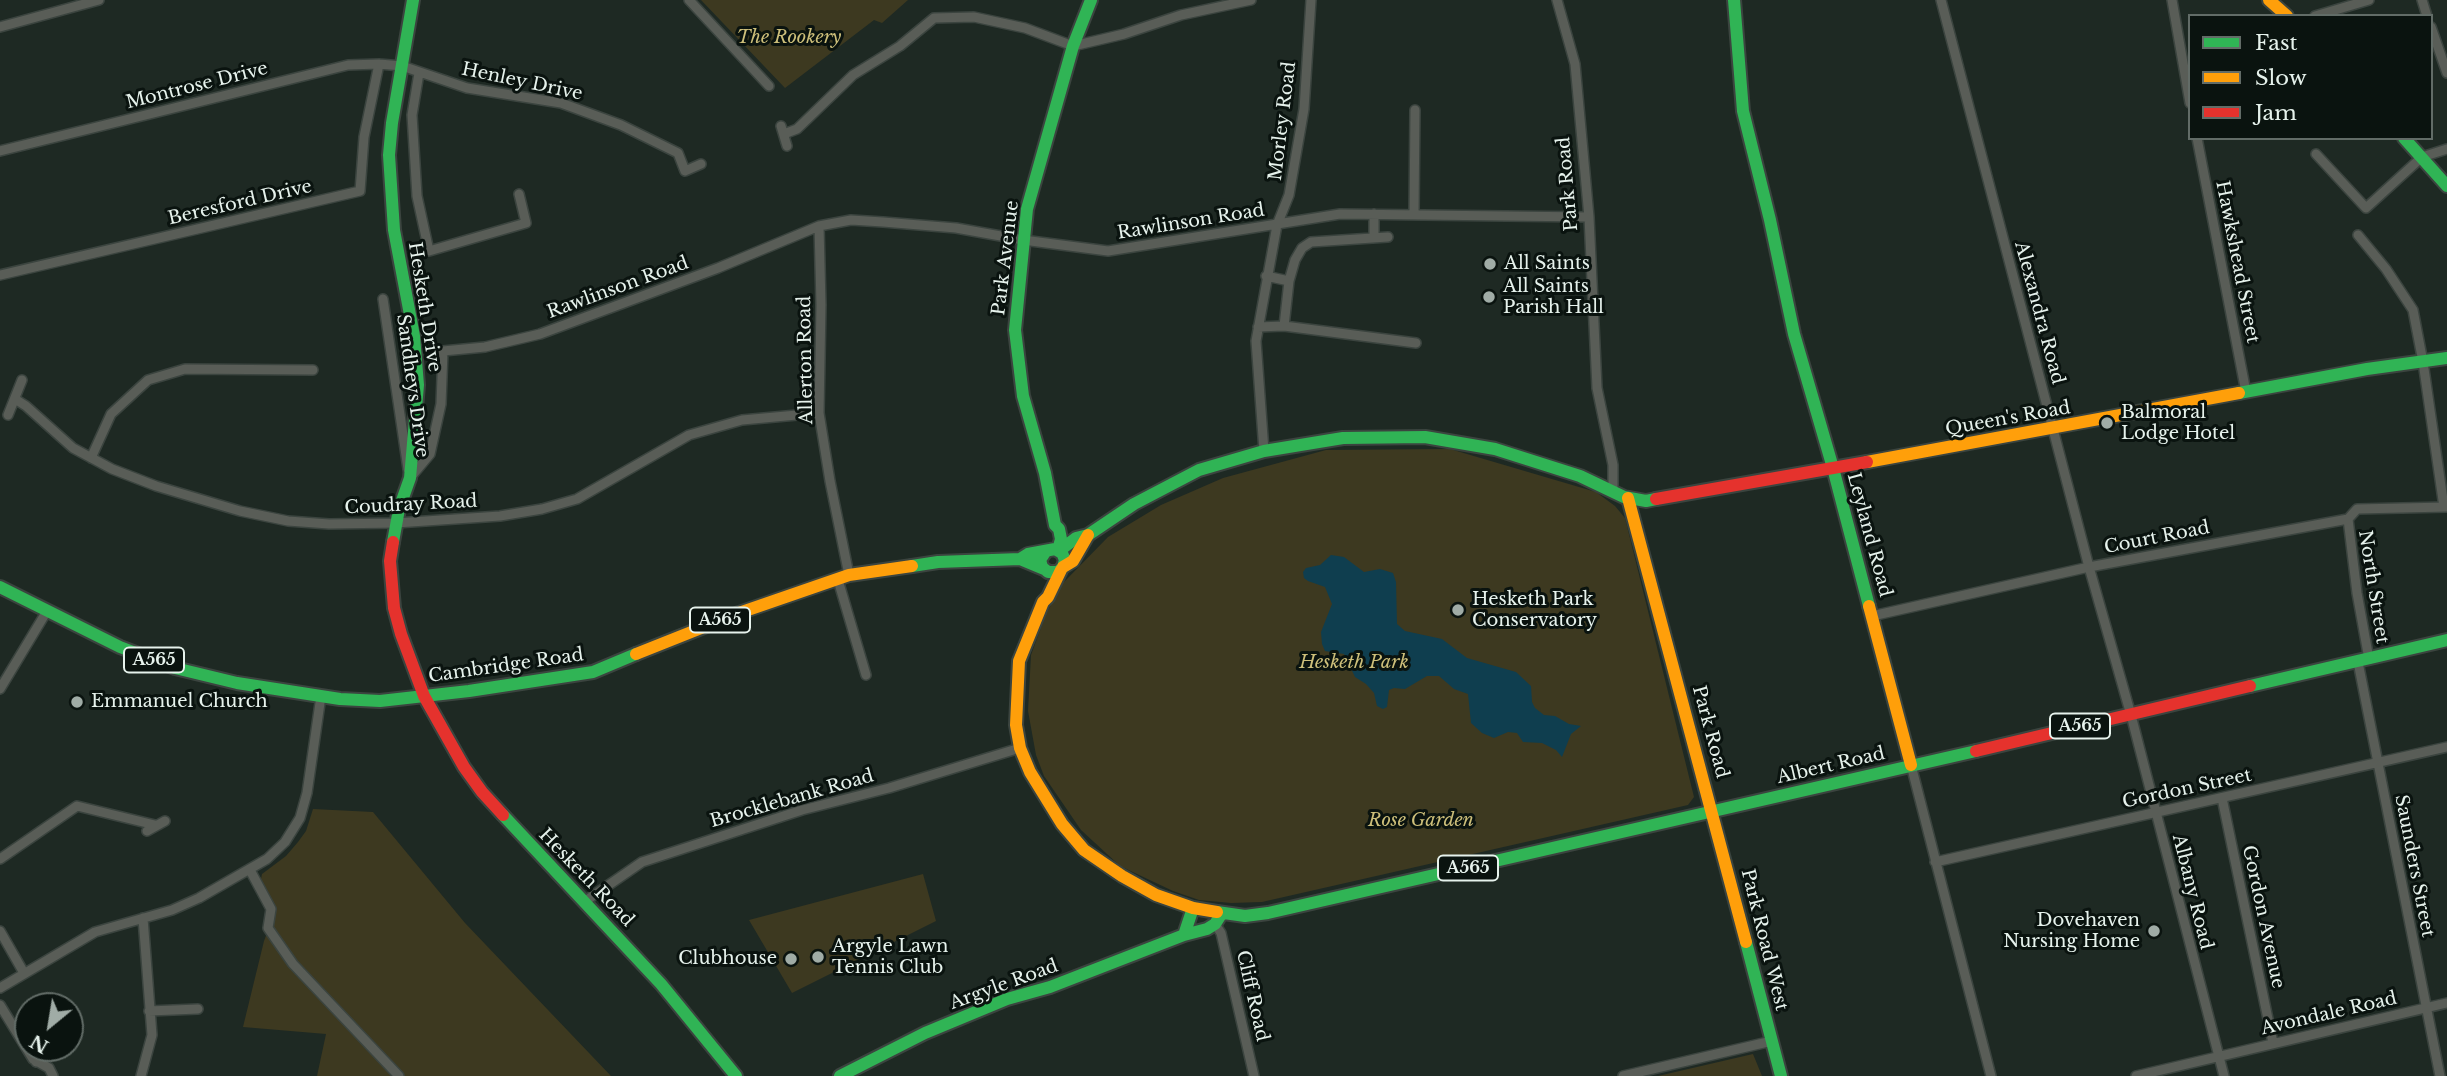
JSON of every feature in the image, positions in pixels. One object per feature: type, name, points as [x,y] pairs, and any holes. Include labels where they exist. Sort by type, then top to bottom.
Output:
[{"type":"main road","name":"Hesketh Drive","points":[[414,0],[392,122],[389,155],[394,230],[414,336],[418,385],[410,478],[396,523],[390,561],[394,608],[412,669],[424,696]]},
{"type":"main road","name":"Park Avenue","points":[[1052,551],[1055,525],[1045,473],[1023,396],[1016,330],[1027,209],[1073,46],[1091,0]]},
{"type":"main road","name":"Leyland Road","points":[[1734,0],[1743,111],[1794,334],[1833,468],[1911,765]]},
{"type":"main road","points":[[2269,0],[2285,14]]},
{"type":"main road","points":[[2406,140],[2447,186]]},
{"type":"main road","name":"Queen's Road","points":[[1264,452],[1343,438],[1425,437],[1495,449],[1580,475],[1628,498],[1638,501],[1657,500],[2053,429],[2371,368],[2447,358]]},
{"type":"main road","name":"Cambridge Road","points":[[1020,559],[1028,554],[1052,551],[1076,538],[1088,535],[1134,504],[1199,470],[1264,452]]},
{"type":"main road","name":"Park Road","points":[[1628,498],[1713,813]]},
{"type":"main road","points":[[1062,568],[1073,561],[1088,535]]},
{"type":"main road","points":[[1052,551],[1065,560],[1062,568]]},
{"type":"main road","name":"A565","points":[[1043,602],[1041,596],[1044,570],[1040,560],[1052,551]]},
{"type":"main road","name":"Cambridge Road","points":[[0,587],[120,647],[174,668],[237,683],[321,696],[380,701],[593,672],[739,613],[843,578],[938,562],[1020,559],[1044,570]]},
{"type":"main road","name":"A565","points":[[1044,570],[1051,573],[1062,568]]},
{"type":"main road","name":"A565","points":[[1062,568],[1043,602],[1019,660],[1016,704],[1020,748],[1044,797],[1084,850],[1156,895],[1218,919]]},
{"type":"main road","name":"Albert Road","points":[[1218,919],[1268,913],[1713,813],[2447,640]]},
{"type":"main road","name":"Hesketh Road","points":[[424,696],[464,767],[482,792],[662,984],[736,1076]]},
{"type":"main road","name":"Park Road West","points":[[1713,813],[1781,1076]]},
{"type":"main road","points":[[1184,935],[1193,908]]},
{"type":"main road","name":"Argyle Road","points":[[840,1076],[925,1033],[1007,999],[1050,987],[1184,935],[1198,933],[1218,919]]},
{"type":"street","points":[[0,27],[99,0]]},
{"type":"street","points":[[689,0],[769,86]]},
{"type":"street","points":[[787,146],[783,130],[796,129],[853,75],[900,46],[934,18],[974,17],[1025,28],[1073,46],[1124,34],[1181,15],[1251,0]]},
{"type":"street","name":"Morley Road","points":[[1264,452],[1256,341],[1266,276],[1277,225],[1289,195],[1304,109],[1311,0]]},
{"type":"street","name":"Park Road","points":[[1557,0],[1575,62],[1589,217],[1597,388],[1613,466],[1613,492]]},
{"type":"street","name":"Alexandra Road","points":[[1941,0],[2089,567],[2131,715]]},
{"type":"street","points":[[2172,0],[2188,92]]},
{"type":"street","points":[[2322,14],[2369,0]]},
{"type":"street","points":[[2433,33],[2447,73]]},
{"type":"street","name":"Beresford Drive","points":[[0,275],[360,191],[364,137],[379,64]]},
{"type":"street","name":"Montrose Drive","points":[[0,152],[348,65],[402,66]]},
{"type":"street","name":"Henley Drive","points":[[402,66],[419,74],[467,88],[562,103],[621,125],[678,153],[685,171],[701,164]]},
{"type":"street","points":[[419,74],[412,116],[417,196],[429,251],[526,223],[519,194]]},
{"type":"street","points":[[1415,110],[1415,214]]},
{"type":"street","name":"Hawkshead Street","points":[[2197,140],[2246,392]]},
{"type":"street","points":[[2316,155],[2366,208],[2422,157],[2447,149]]},
{"type":"street","name":"Rawlinson Road","points":[[410,478],[430,454],[441,404],[443,351],[485,347],[540,334],[718,268],[819,226],[851,220],[956,228],[1108,251],[1340,214],[1589,217]]},
{"type":"street","points":[[1374,214],[1374,238]]},
{"type":"street","name":"Allerton Road","points":[[819,226],[819,413],[843,578],[866,675]]},
{"type":"street","points":[[2358,236],[2386,269],[2413,310],[2445,507]]},
{"type":"street","points":[[1284,326],[1289,281],[1295,260],[1302,248],[1311,242],[1388,237]]},
{"type":"street","points":[[1266,276],[1289,281]]},
{"type":"street","name":"Sandheys Drive","points":[[383,299],[405,459],[410,478]]},
{"type":"street","points":[[1258,327],[1284,326],[1416,343]]},
{"type":"street","points":[[91,458],[111,414],[148,380],[185,369],[313,370]]},
{"type":"street","points":[[8,415],[22,380]]},
{"type":"street","name":"Coudray Road","points":[[15,399],[73,448],[112,469],[186,496],[288,522],[329,524],[396,523],[500,516],[542,509],[577,499],[690,435],[742,420],[819,413]]},
{"type":"street","name":"Court Road","points":[[1872,616],[2089,567],[2348,519],[2357,509],[2445,507]]},
{"type":"street","name":"North Street","points":[[2348,519],[2363,661]]},
{"type":"street","points":[[0,689],[47,611]]},
{"type":"street","name":"Saunders Street","points":[[2363,661],[2378,764],[2426,1007],[2442,1074]]},
{"type":"street","points":[[0,988],[95,932],[181,906],[267,859],[285,842],[300,818],[307,793],[321,696]]},
{"type":"street","name":"Albany Road","points":[[2131,715],[2224,1076]]},
{"type":"street","name":"Gordon Street","points":[[1935,862],[2447,747]]},
{"type":"street","name":"Brocklebank Road","points":[[584,902],[642,862],[802,810],[889,788],[1020,748]]},
{"type":"street","name":"Leyland Road","points":[[1911,765],[1991,1076]]},
{"type":"street","name":"Gordon Avenue","points":[[2222,798],[2273,1043]]},
{"type":"street","points":[[0,859],[78,806],[156,826]]},
{"type":"street","points":[[250,870],[271,909],[268,928],[293,964],[399,1076]]},
{"type":"street","points":[[141,1076],[152,1035],[143,918]]},
{"type":"street","name":"Cliff Road","points":[[1218,919],[1254,1076]]},
{"type":"street","points":[[0,933],[24,973]]},
{"type":"street","name":"Avondale Road","points":[[2136,1076],[2447,1003]]},
{"type":"street","points":[[0,1005],[14,1027]]},
{"type":"street","points":[[149,1011],[198,1009]]},
{"type":"street","points":[[1623,1076],[1772,1041]]},
{"type":"street","points":[[36,1062],[49,1068],[53,1076]]},
{"type":"green space","name":"The Rookery","points":[[701,0],[908,0],[882,23],[874,20],[785,88]]},
{"type":"green space","name":"Hesketh Park","points":[[1450,449],[1596,492],[1615,506],[1625,518],[1694,797],[1688,805],[1262,902],[1199,900],[1120,866],[1081,830],[1044,776],[1036,755],[1028,711],[1031,655],[1046,614],[1063,583],[1108,537],[1161,505],[1223,478],[1326,450]]},
{"type":"green space","points":[[313,809],[373,812],[465,923],[611,1076],[317,1076],[326,1034],[243,1027],[264,941],[275,912],[261,879],[262,874],[286,856],[298,842],[306,831]]},
{"type":"green space","name":"Argyle Lawn Tennis Club","points":[[923,874],[936,921],[792,993],[749,920]]},
{"type":"green space","points":[[1753,1054],[1762,1076],[1658,1076]]},
{"type":"water","points":[[1331,555],[1344,557],[1364,572],[1380,569],[1393,573],[1396,582],[1397,624],[1405,631],[1442,639],[1467,658],[1516,672],[1531,686],[1535,708],[1544,715],[1555,716],[1569,724],[1581,726],[1571,734],[1562,757],[1556,750],[1542,743],[1523,742],[1517,733],[1508,732],[1494,738],[1482,733],[1471,723],[1468,694],[1454,689],[1439,676],[1427,676],[1405,689],[1389,690],[1387,707],[1383,709],[1377,706],[1374,693],[1355,677],[1344,654],[1325,651],[1322,644],[1321,632],[1332,604],[1325,587],[1308,581],[1303,572],[1306,568],[1320,565]]},
{"type":"traffic: fast","points":[[393,542],[399,509],[410,478],[418,385],[414,336],[394,230],[389,155],[413,0]]},
{"type":"traffic: fast","points":[[1058,550],[1061,539],[1059,529],[1055,525],[1045,473],[1023,396],[1015,330],[1027,209],[1073,46],[1091,0]]},
{"type":"traffic: fast","points":[[1734,0],[1743,111],[1794,334],[1869,606]]},
{"type":"traffic: fast","points":[[2406,140],[2447,186]]},
{"type":"traffic: fast","points":[[2239,393],[2367,369],[2447,358]]},
{"type":"traffic: fast","points":[[1059,551],[1134,504],[1199,470],[1264,451],[1343,438],[1425,437],[1495,449],[1580,476],[1624,497],[1646,501],[1656,499]]},
{"type":"traffic: fast","points":[[1020,559],[1028,554],[1055,549],[1062,553],[1065,560],[1058,572],[1048,572],[1042,567],[1040,560],[1046,551]]},
{"type":"traffic: fast","points":[[912,566],[938,562],[1020,559],[1044,569]]},
{"type":"traffic: fast","points":[[0,587],[120,647],[175,668],[237,683],[340,699],[380,701],[469,691],[593,672],[636,654]]},
{"type":"traffic: fast","points":[[2250,686],[2447,640]]},
{"type":"traffic: fast","points":[[1217,912],[1245,916],[1268,913],[1976,751]]},
{"type":"traffic: fast","points":[[503,815],[661,984],[736,1076]]},
{"type":"traffic: fast","points":[[1184,935],[1193,908]]},
{"type":"traffic: fast","points":[[840,1076],[925,1033],[1007,999],[1050,987],[1184,935],[1207,929],[1215,924],[1222,913]]},
{"type":"traffic: fast","points":[[1746,942],[1781,1076]]},
{"type":"traffic: slow","points":[[2269,0],[2285,14]]},
{"type":"traffic: slow","points":[[1867,462],[2239,393]]},
{"type":"traffic: slow","points":[[1628,498],[1746,942]]},
{"type":"traffic: slow","points":[[1063,567],[1073,561],[1088,535]]},
{"type":"traffic: slow","points":[[636,654],[739,613],[849,575],[912,566]]},
{"type":"traffic: slow","points":[[1061,570],[1043,602],[1019,661],[1016,725],[1020,748],[1030,772],[1062,824],[1084,850],[1156,895],[1193,908],[1217,912]]},
{"type":"traffic: slow","points":[[1869,606],[1911,765]]},
{"type":"traffic: jam","points":[[1656,499],[1867,462]]},
{"type":"traffic: jam","points":[[393,542],[390,561],[394,608],[424,696],[464,767],[503,815]]},
{"type":"traffic: jam","points":[[1976,751],[2250,686]]},
{"type":"place","name":"All Saints","points":[[1490,264]]},
{"type":"place","name":"All Saints Parish Hall","points":[[1489,297]]},
{"type":"place","name":"Balmoral Lodge Hotel","points":[[2107,423]]},
{"type":"place","name":"Hesketh Park Conservatory","points":[[1458,610]]},
{"type":"place","name":"Emmanuel Church","points":[[77,702]]},
{"type":"place","name":"Dovehaven Nursing Home","points":[[2154,931]]},
{"type":"place","name":"Argyle Lawn Tennis Club","points":[[818,957]]},
{"type":"place","name":"Clubhouse","points":[[791,959]]},
{"type":"park label","name":"Rose Garden","points":[[1421,821]]}]
